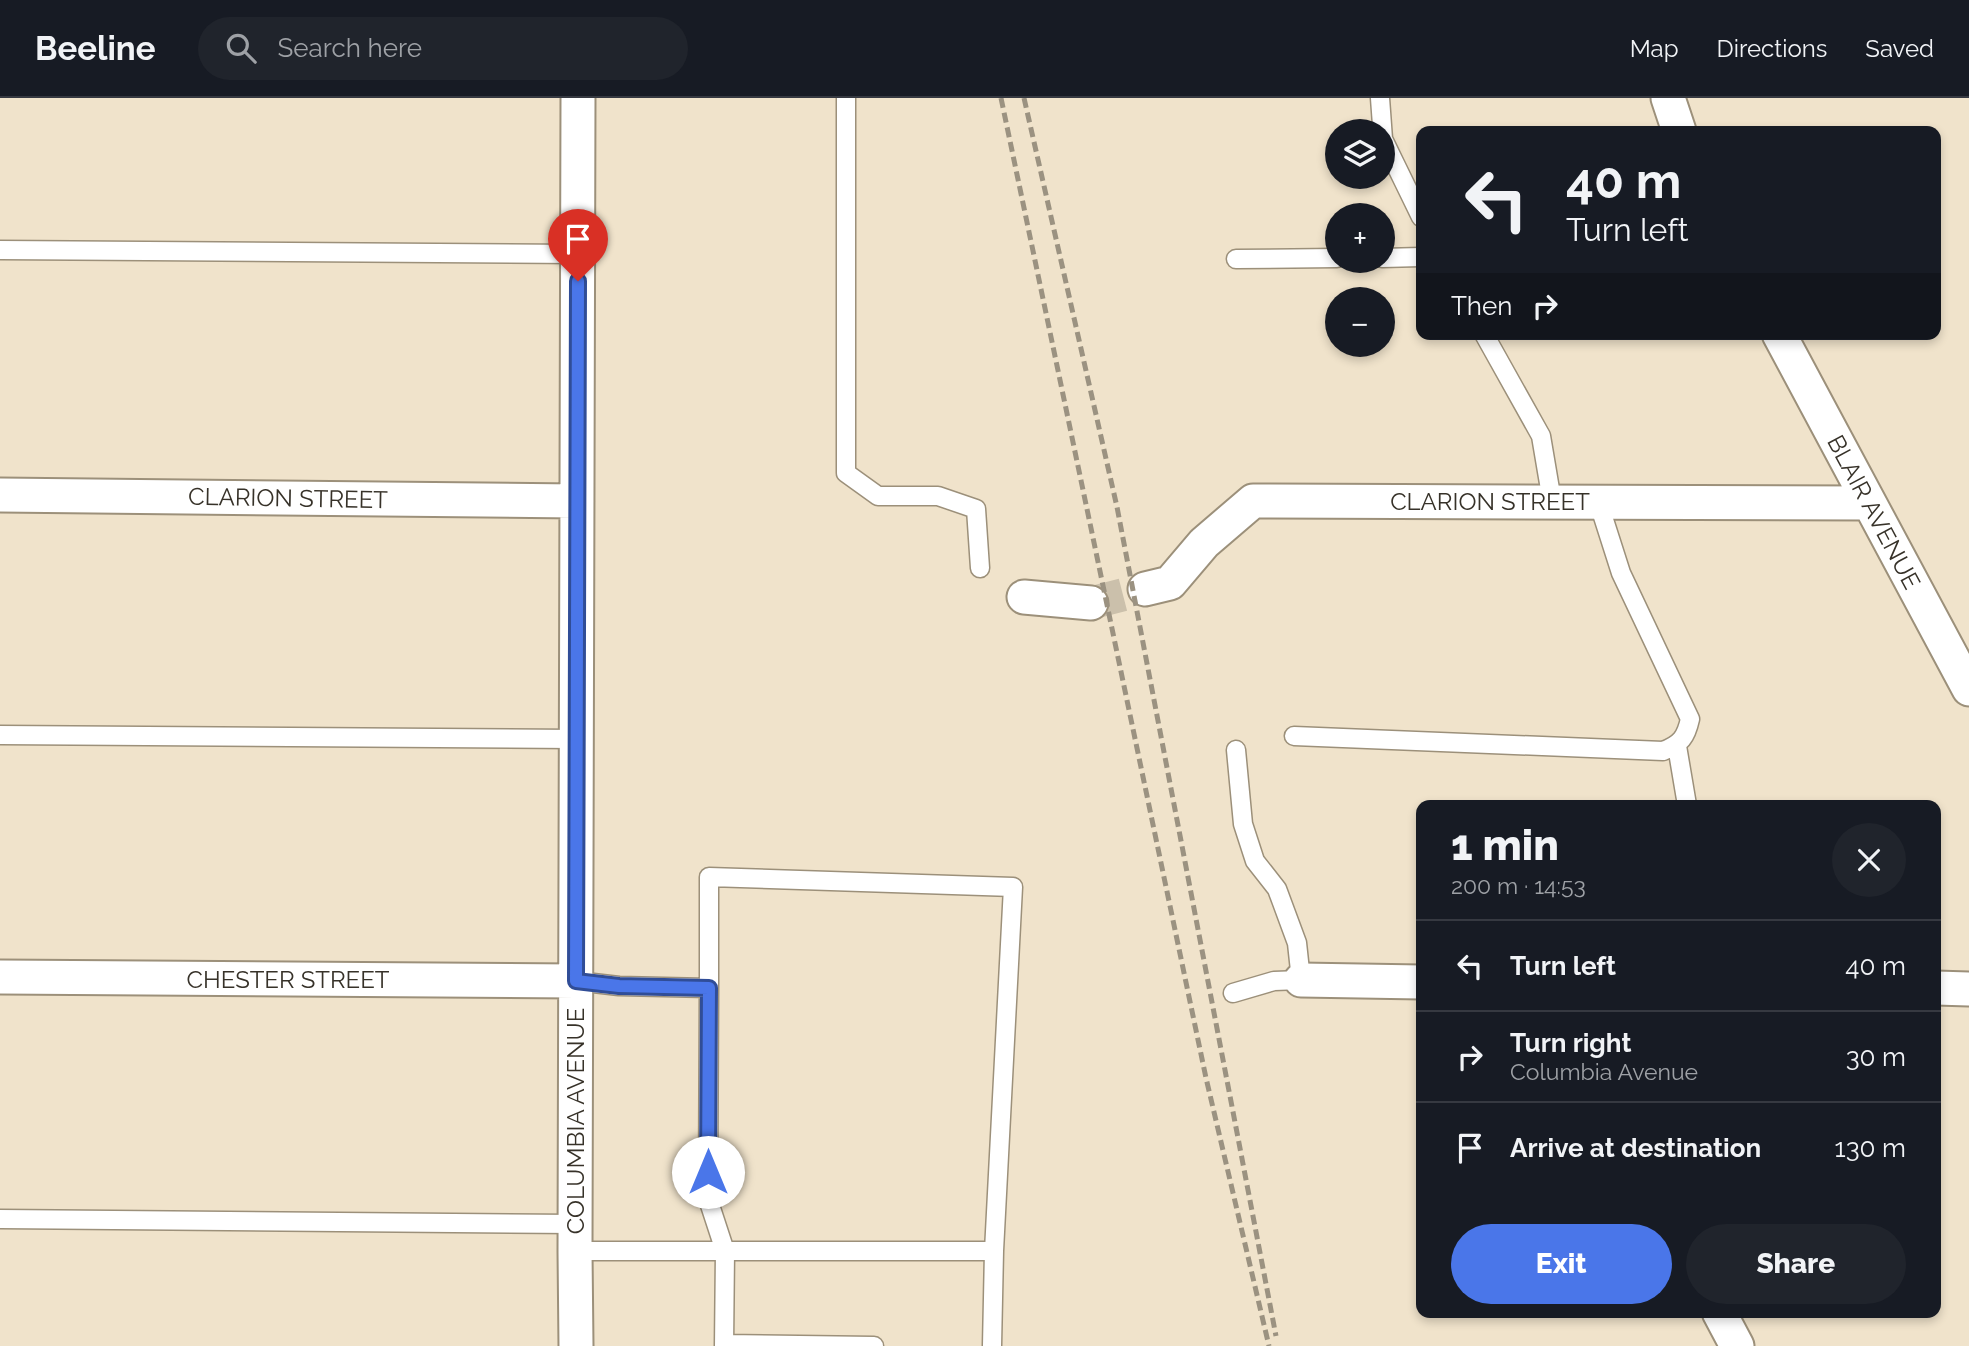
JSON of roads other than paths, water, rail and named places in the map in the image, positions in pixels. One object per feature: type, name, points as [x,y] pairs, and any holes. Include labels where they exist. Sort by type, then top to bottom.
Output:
[{"type":"street","name":"COLUMBIA AVENUE","points":[[576,1346],[578,98]]},
{"type":"street","points":[[1668,98],[1677,126]]},
{"type":"street","name":"BLAIR AVENUE","points":[[1782,340],[1969,689]]},
{"type":"street","name":"CLARION STREET","points":[[0,495],[577,501]]},
{"type":"street","name":"CLARION STREET","points":[[1145,589],[1170,583],[1203,543],[1253,501],[1869,503]]},
{"type":"street","points":[[1024,597],[1091,603]]},
{"type":"street","name":"CHESTER STREET","points":[[0,977],[576,981]]},
{"type":"street","points":[[1301,980],[1416,982]]},
{"type":"street","points":[[1941,988],[1969,989]]},
{"type":"street","points":[[1722,1318],[1737,1346]]},
{"type":"lane","points":[[846,98],[846,474],[878,496],[938,496],[976,509],[980,568]]},
{"type":"lane","points":[[1380,98],[1383,139],[1416,207]]},
{"type":"lane","points":[[0,250],[578,254]]},
{"type":"lane","points":[[1395,258],[1416,257]]},
{"type":"lane","points":[[1236,259],[1325,258]]},
{"type":"lane","points":[[1487,340],[1541,436],[1552,501]]},
{"type":"lane","points":[[1294,736],[1663,751],[1677,746],[1686,736],[1690,719],[1621,573],[1598,501]]},
{"type":"lane","points":[[0,735],[576,738]]},
{"type":"lane","points":[[1677,746],[1686,800]]},
{"type":"lane","points":[[1233,993],[1274,981],[1301,980],[1297,943],[1277,889],[1255,861],[1243,824],[1236,750]]},
{"type":"lane","points":[[874,1346],[724,1345],[725,1251],[708,1199],[709,877],[1013,887],[994,1251],[992,1346]]},
{"type":"lane","points":[[576,981],[619,986],[709,988]]},
{"type":"lane","points":[[0,1219],[575,1237],[725,1251],[994,1251]]},
{"type":"tunnel","points":[[1091,603],[1145,589]]},
{"type":"railway","points":[[1001,98],[1206,1078],[1269,1346]]},
{"type":"railway","points":[[1024,98],[1117,507],[1276,1336]]}]
